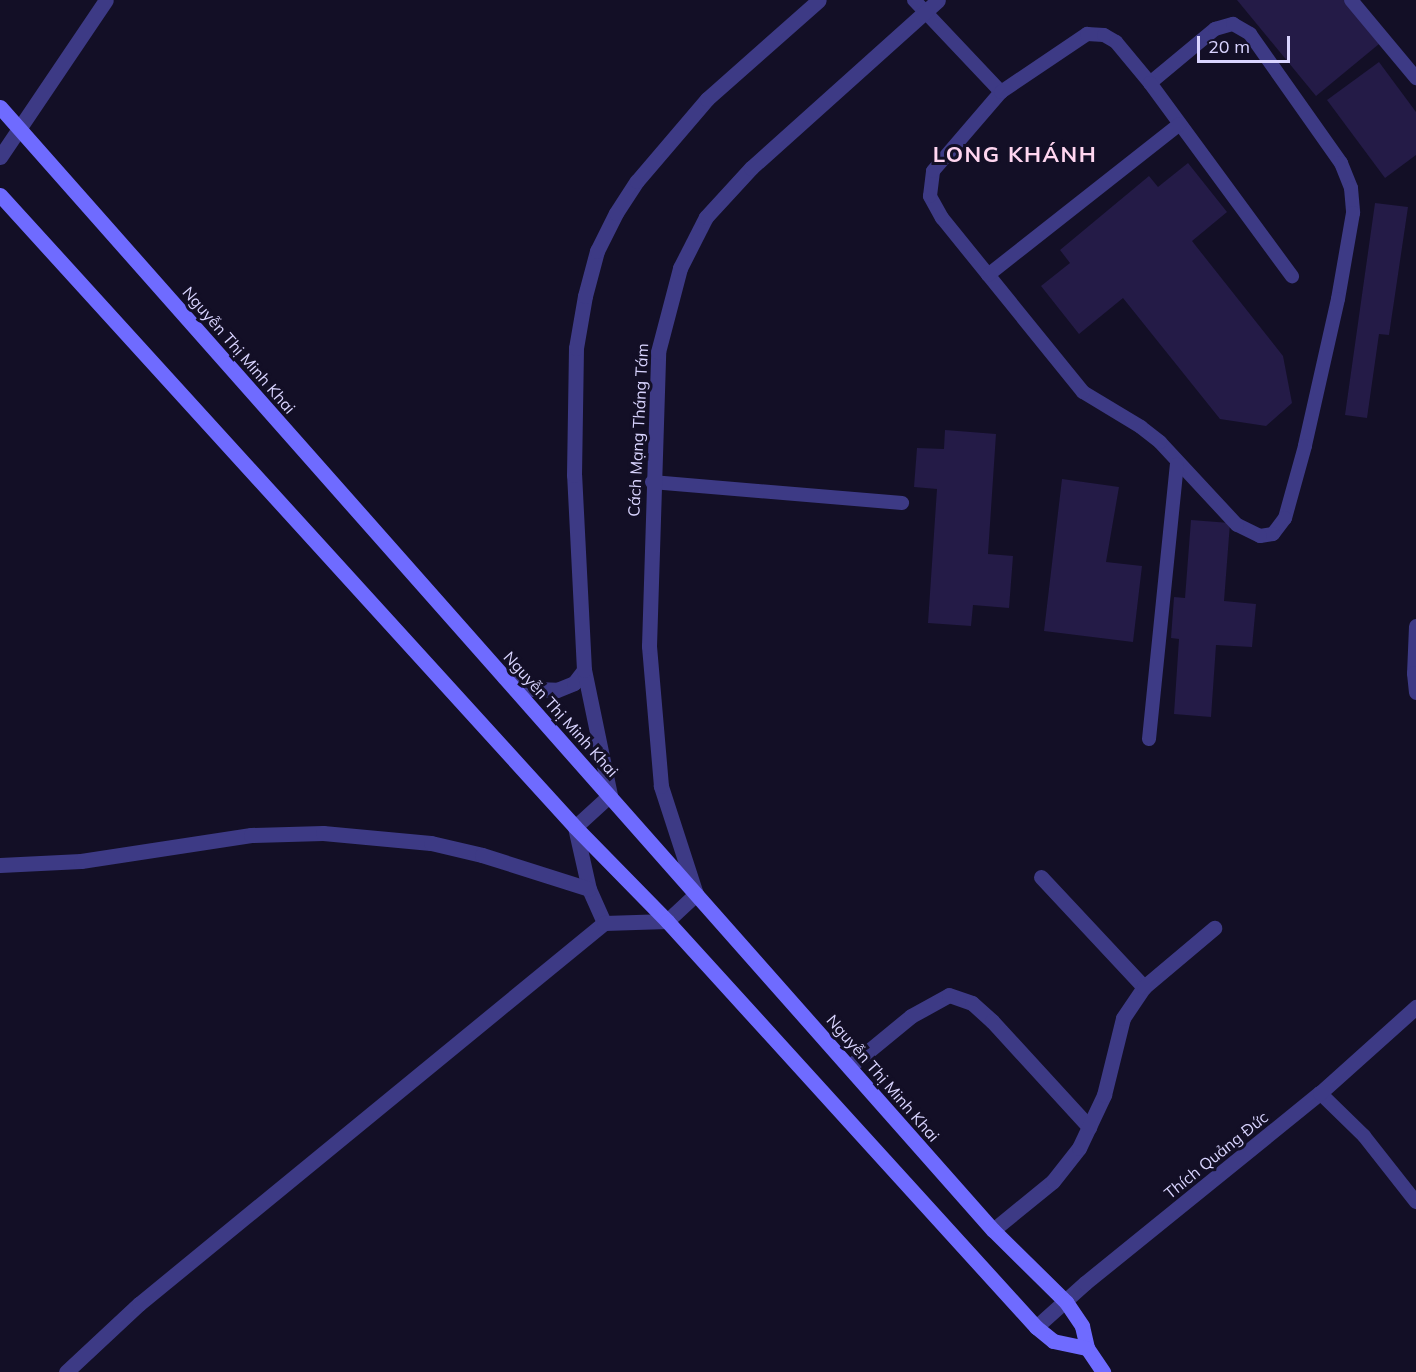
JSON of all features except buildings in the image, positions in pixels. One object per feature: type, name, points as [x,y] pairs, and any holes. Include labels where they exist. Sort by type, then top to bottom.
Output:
[{"type":"main road","name":"Nguyễn Thị Minh Khai","points":[[0,107],[993,1230],[1066,1302],[1082,1326],[1087,1348],[1103,1372]]},
{"type":"main road","points":[[0,195],[575,828],[667,921],[1036,1327],[1053,1341],[1087,1348]]},
{"type":"street","points":[[0,157],[106,0]]},
{"type":"street","points":[[604,922],[590,889],[575,828],[610,795],[584,670],[574,475],[576,348],[585,296],[597,251],[616,213],[637,182],[707,99],[819,0]]},
{"type":"street","name":"Cách Mạng Tháng Tám","points":[[696,894],[661,786],[649,645],[652,482],[658,352],[680,268],[706,217],[751,168],[938,0]]},
{"type":"street","points":[[1416,626],[1414,673],[1416,692]]},
{"type":"street","points":[[504,677],[533,689],[557,690],[574,683],[584,670]]},
{"type":"street","points":[[0,865],[81,861],[251,835],[323,833],[431,843],[482,855],[590,889]]},
{"type":"street","points":[[1041,877],[1144,987]]},
{"type":"street","points":[[66,1372],[139,1304],[604,922],[667,921],[696,894]]},
{"type":"street","points":[[993,1230],[1053,1181],[1079,1148],[1104,1095],[1123,1018],[1144,987],[1214,928]]},
{"type":"street","points":[[849,1067],[911,1016],[949,995],[972,1003],[992,1021],[1089,1126]]},
{"type":"street","name":"Thích Quảng Đức","points":[[1036,1327],[1085,1283],[1320,1093],[1416,1007]]},
{"type":"lane","points":[[914,0],[1001,92]]},
{"type":"lane","points":[[1351,0],[1416,78]]},
{"type":"lane","points":[[1150,83],[1215,29],[1233,24],[1250,34],[1341,163],[1351,188],[1353,213],[1338,299],[1305,446],[1285,518],[1274,534],[1260,537],[1237,525],[1160,442],[1141,427],[1083,392],[942,218],[930,196],[933,171],[1001,92],[1087,34],[1104,35],[1116,42],[1150,83],[1292,276]]},
{"type":"lane","points":[[988,276],[1180,124]]},
{"type":"lane","points":[[1149,739],[1168,540],[1178,464]]},
{"type":"lane","points":[[652,482],[902,503]]},
{"type":"lane","points":[[1320,1093],[1364,1136],[1416,1202]]},
{"type":"district","name":"LONG KHÁNH","points":[[1015,155]]}]
